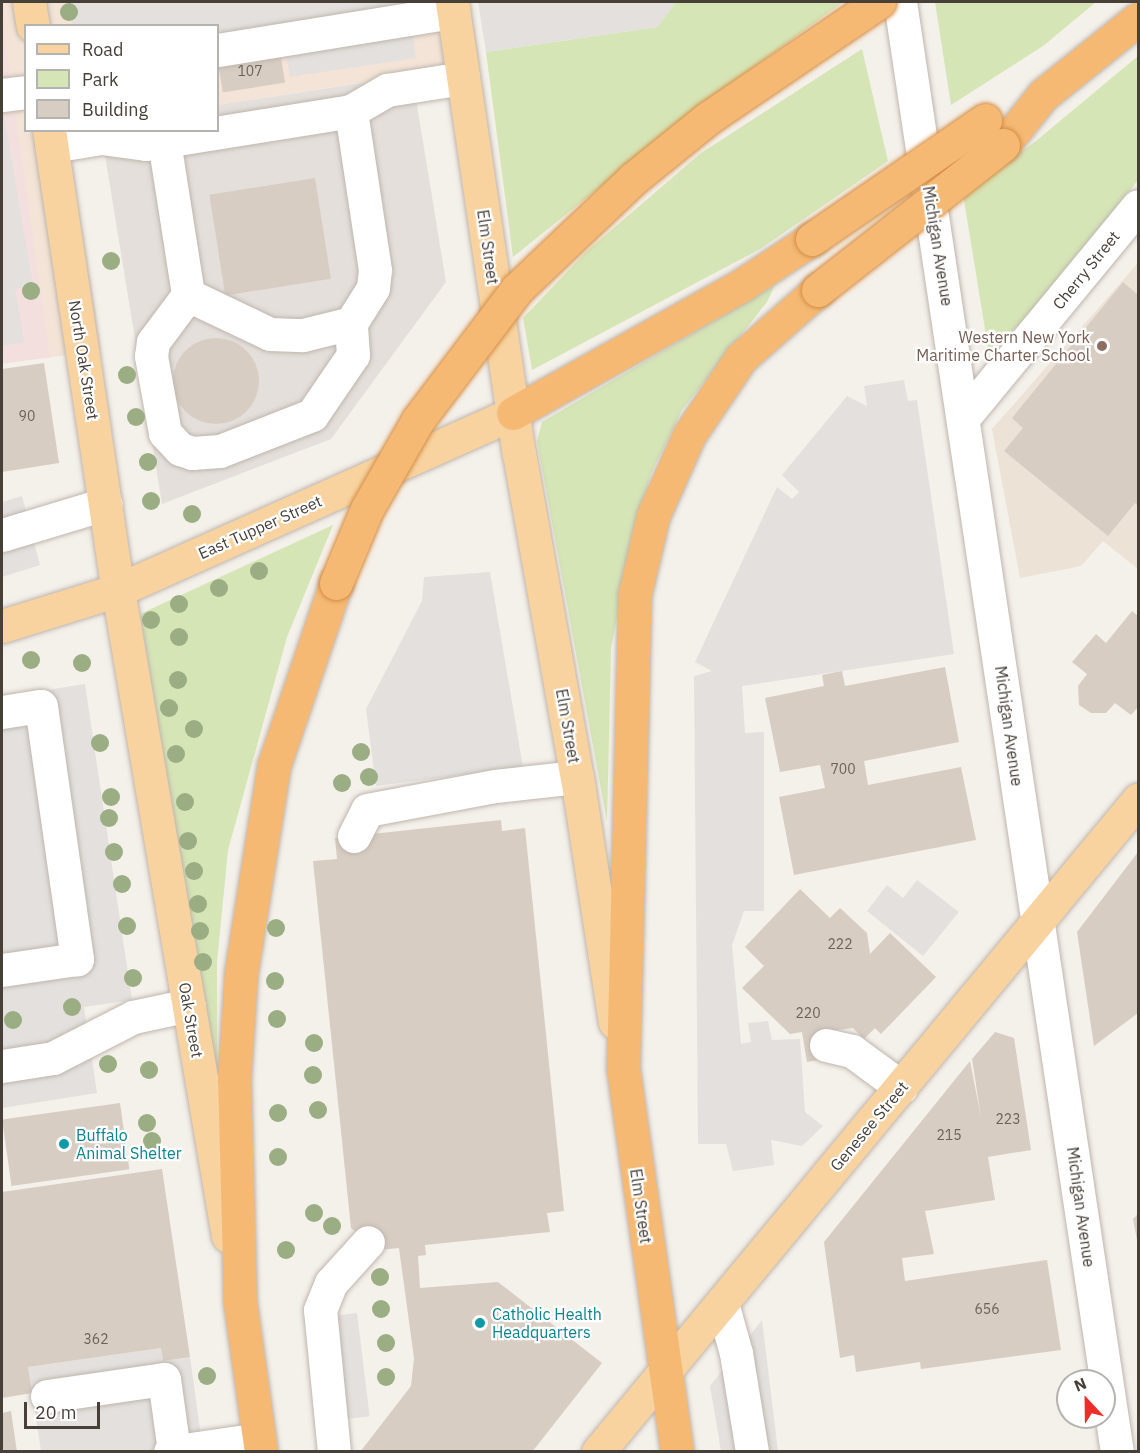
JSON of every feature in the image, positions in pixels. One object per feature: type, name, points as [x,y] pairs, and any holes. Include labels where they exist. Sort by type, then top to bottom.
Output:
[{"type":"highway","points":[[240,1303],[234,1080],[241,973],[274,765],[336,583],[367,509],[418,420],[517,289],[634,178],[708,118],[879,2]]},
{"type":"highway","points":[[623,1069],[630,659],[635,592],[653,516],[689,435],[741,358],[818,290],[1003,145],[1043,95],[1138,19]]},
{"type":"highway","points":[[513,413],[742,285],[985,120],[1043,95]]},
{"type":"highway","name":"Elm Street","points":[[623,1069],[664,1374],[677,1452]]},
{"type":"highway","name":"Oak Street","points":[[240,1303],[260,1445]]},
{"type":"main road","points":[[29,2],[33,24]]},
{"type":"main road","name":"Elm Street","points":[[452,7],[513,413],[577,777],[623,1069]]},
{"type":"main road","name":"North Oak Street","points":[[50,138],[118,590]]},
{"type":"main road","name":"East Tupper Street","points":[[2,626],[118,590],[513,413]]},
{"type":"main road","name":"Oak Street","points":[[118,590],[240,1303]]},
{"type":"main road","name":"Genesee Street","points":[[598,1452],[1138,800]]},
{"type":"street","name":"Michigan Avenue","points":[[900,2],[964,417],[1117,1452]]},
{"type":"street","points":[[219,50],[452,7]]},
{"type":"street","points":[[50,138],[101,138],[146,144],[351,111],[387,90],[463,78]]},
{"type":"street","points":[[2,95],[24,92]]},
{"type":"street","points":[[164,141],[188,295],[153,342],[151,356],[165,433],[180,449],[192,453],[220,451],[312,415],[353,355],[351,323],[373,288],[375,270],[351,111]]},
{"type":"street","name":"Cherry Street","points":[[964,417],[1135,217]]},
{"type":"street","points":[[188,295],[279,336],[303,335],[351,323]]},
{"type":"street","points":[[2,535],[105,504]]},
{"type":"street","points":[[2,712],[41,706],[76,959],[2,970]]},
{"type":"street","points":[[354,836],[367,810],[495,786],[577,777]]},
{"type":"street","points":[[2,1066],[52,1058],[133,1017],[189,1005]]},
{"type":"street","points":[[826,1045],[852,1051],[901,1087]]},
{"type":"street","points":[[334,1452],[320,1310],[331,1283],[368,1242]]},
{"type":"street","points":[[722,1303],[736,1353],[752,1452]]},
{"type":"street","points":[[47,1396],[164,1379],[172,1451],[260,1445]]},
{"type":"shaded area","points":[[2,2],[470,2],[480,64],[219,105],[219,24],[24,24],[24,132],[66,132],[102,350],[2,364]]},
{"type":"shaded area","points":[[69,2],[408,2],[416,58],[290,77],[284,41],[219,51],[219,24],[72,24]]},
{"type":"shaded area","points":[[478,2],[676,2],[657,27],[486,52]]},
{"type":"shaded area","points":[[2,18],[50,357],[2,363]]},
{"type":"shaded area","points":[[412,75],[446,282],[331,439],[162,504],[101,132],[219,132],[219,105]]},
{"type":"shaded area","points":[[2,102],[33,286],[15,289],[24,342],[2,346]]},
{"type":"shaded area","name":"Western New York Maritime Charter School","points":[[1138,263],[1138,569],[1103,541],[1081,566],[1020,578],[992,429]]},
{"type":"shaded area","points":[[904,380],[908,401],[917,400],[954,654],[742,686],[745,733],[764,732],[764,911],[744,911],[732,945],[741,1044],[751,1042],[748,1023],[768,1021],[772,1040],[800,1039],[805,1112],[823,1126],[802,1146],[771,1140],[774,1165],[733,1171],[726,1144],[698,1144],[694,676],[712,671],[695,662],[777,487],[792,499],[799,492],[782,475],[847,396],[867,406],[864,386]]},
{"type":"shaded area","points":[[22,496],[40,565],[2,577],[2,502]]},
{"type":"shaded area","points":[[490,572],[523,767],[376,786],[366,709],[422,601],[424,577]]},
{"type":"shaded area","points":[[85,684],[132,1000],[84,1007],[97,1093],[2,1108],[2,697]]},
{"type":"shaded area","points":[[917,880],[959,912],[923,956],[867,911],[887,885],[903,898]]},
{"type":"shaded area","points":[[357,1313],[370,1416],[318,1423],[305,1319]]},
{"type":"shaded area","points":[[762,1320],[778,1451],[721,1451],[710,1386]]},
{"type":"shaded area","points":[[161,1348],[163,1361],[190,1357],[203,1451],[41,1451],[28,1367]]},
{"type":"green space","points":[[676,2],[843,2],[706,102],[513,257],[486,52],[657,27]]},
{"type":"green space","points":[[935,2],[1096,2],[1043,46],[951,105]]},
{"type":"green space","points":[[862,49],[888,161],[760,249],[532,370],[523,318],[587,251],[701,153]]},
{"type":"green space","points":[[1138,56],[1138,180],[1044,299],[989,354],[963,194],[1036,141]]},
{"type":"green space","points":[[775,285],[767,302],[682,410],[651,474],[635,528],[611,648],[607,822],[537,441],[542,422]]},
{"type":"green space","points":[[333,525],[287,637],[228,850],[217,962],[217,1080],[140,614]]},
{"type":"building","points":[[280,51],[285,83],[223,92],[219,61]]},
{"type":"building","points":[[315,178],[331,279],[225,295],[209,195]]},
{"type":"building","name":"Western New York Maritime Charter School","points":[[1123,282],[1138,295],[1138,506],[1135,503],[1108,536],[1004,451],[1023,428],[1012,418]]},
{"type":"building","points":[[216,338],[240,345],[252,357],[259,381],[252,405],[240,417],[216,424],[192,417],[180,405],[173,381],[180,357],[192,345]]},
{"type":"building","points":[[44,363],[59,463],[2,472],[2,369]]},
{"type":"building","points":[[1132,611],[1138,616],[1138,707],[1131,715],[1115,703],[1106,713],[1091,713],[1079,705],[1078,686],[1087,674],[1072,662],[1096,634],[1106,643]]},
{"type":"building","points":[[945,667],[959,742],[864,761],[868,785],[961,767],[976,840],[794,875],[779,797],[825,788],[820,765],[780,772],[765,698],[824,686],[822,675],[842,671],[845,686]]},
{"type":"building","points":[[501,820],[502,831],[525,828],[564,1211],[547,1213],[550,1232],[425,1245],[426,1255],[418,1256],[420,1288],[498,1282],[602,1363],[532,1452],[360,1452],[411,1386],[414,1358],[399,1248],[379,1250],[351,1228],[313,861],[337,859],[335,838]]},
{"type":"building","points":[[1138,852],[1138,1013],[1094,1046],[1077,932]]},
{"type":"building","points":[[800,889],[830,918],[840,908],[867,933],[870,954],[890,933],[936,977],[881,1034],[875,1028],[864,1039],[853,1028],[822,1032],[826,1059],[807,1062],[802,1032],[790,1034],[742,988],[764,966],[745,947]]},
{"type":"building","points":[[995,1032],[1014,1038],[1031,1150],[988,1157],[995,1200],[925,1211],[934,1254],[902,1258],[905,1281],[1047,1260],[1061,1350],[921,1369],[920,1362],[856,1372],[854,1355],[840,1358],[824,1242],[970,1061],[981,1117],[972,1059]]},
{"type":"building","name":"Buffalo Animal Shelter","points":[[120,1103],[129,1169],[11,1186],[2,1120]]},
{"type":"building","points":[[162,1169],[190,1357],[163,1361],[161,1348],[28,1367],[32,1393],[2,1398],[2,1192]]},
{"type":"building","points":[[1138,1214],[1138,1240],[1137,1240],[1133,1219]]},
{"type":"building","points":[[11,1411],[17,1452],[2,1452],[2,1413]]},
{"type":"place","name":"Western New York Maritime Charter School","points":[[1102,346]]},
{"type":"place","name":"Buffalo Animal Shelter","points":[[64,1144]]},
{"type":"place","name":"Catholic Health Headquarters","points":[[480,1323]]}]
